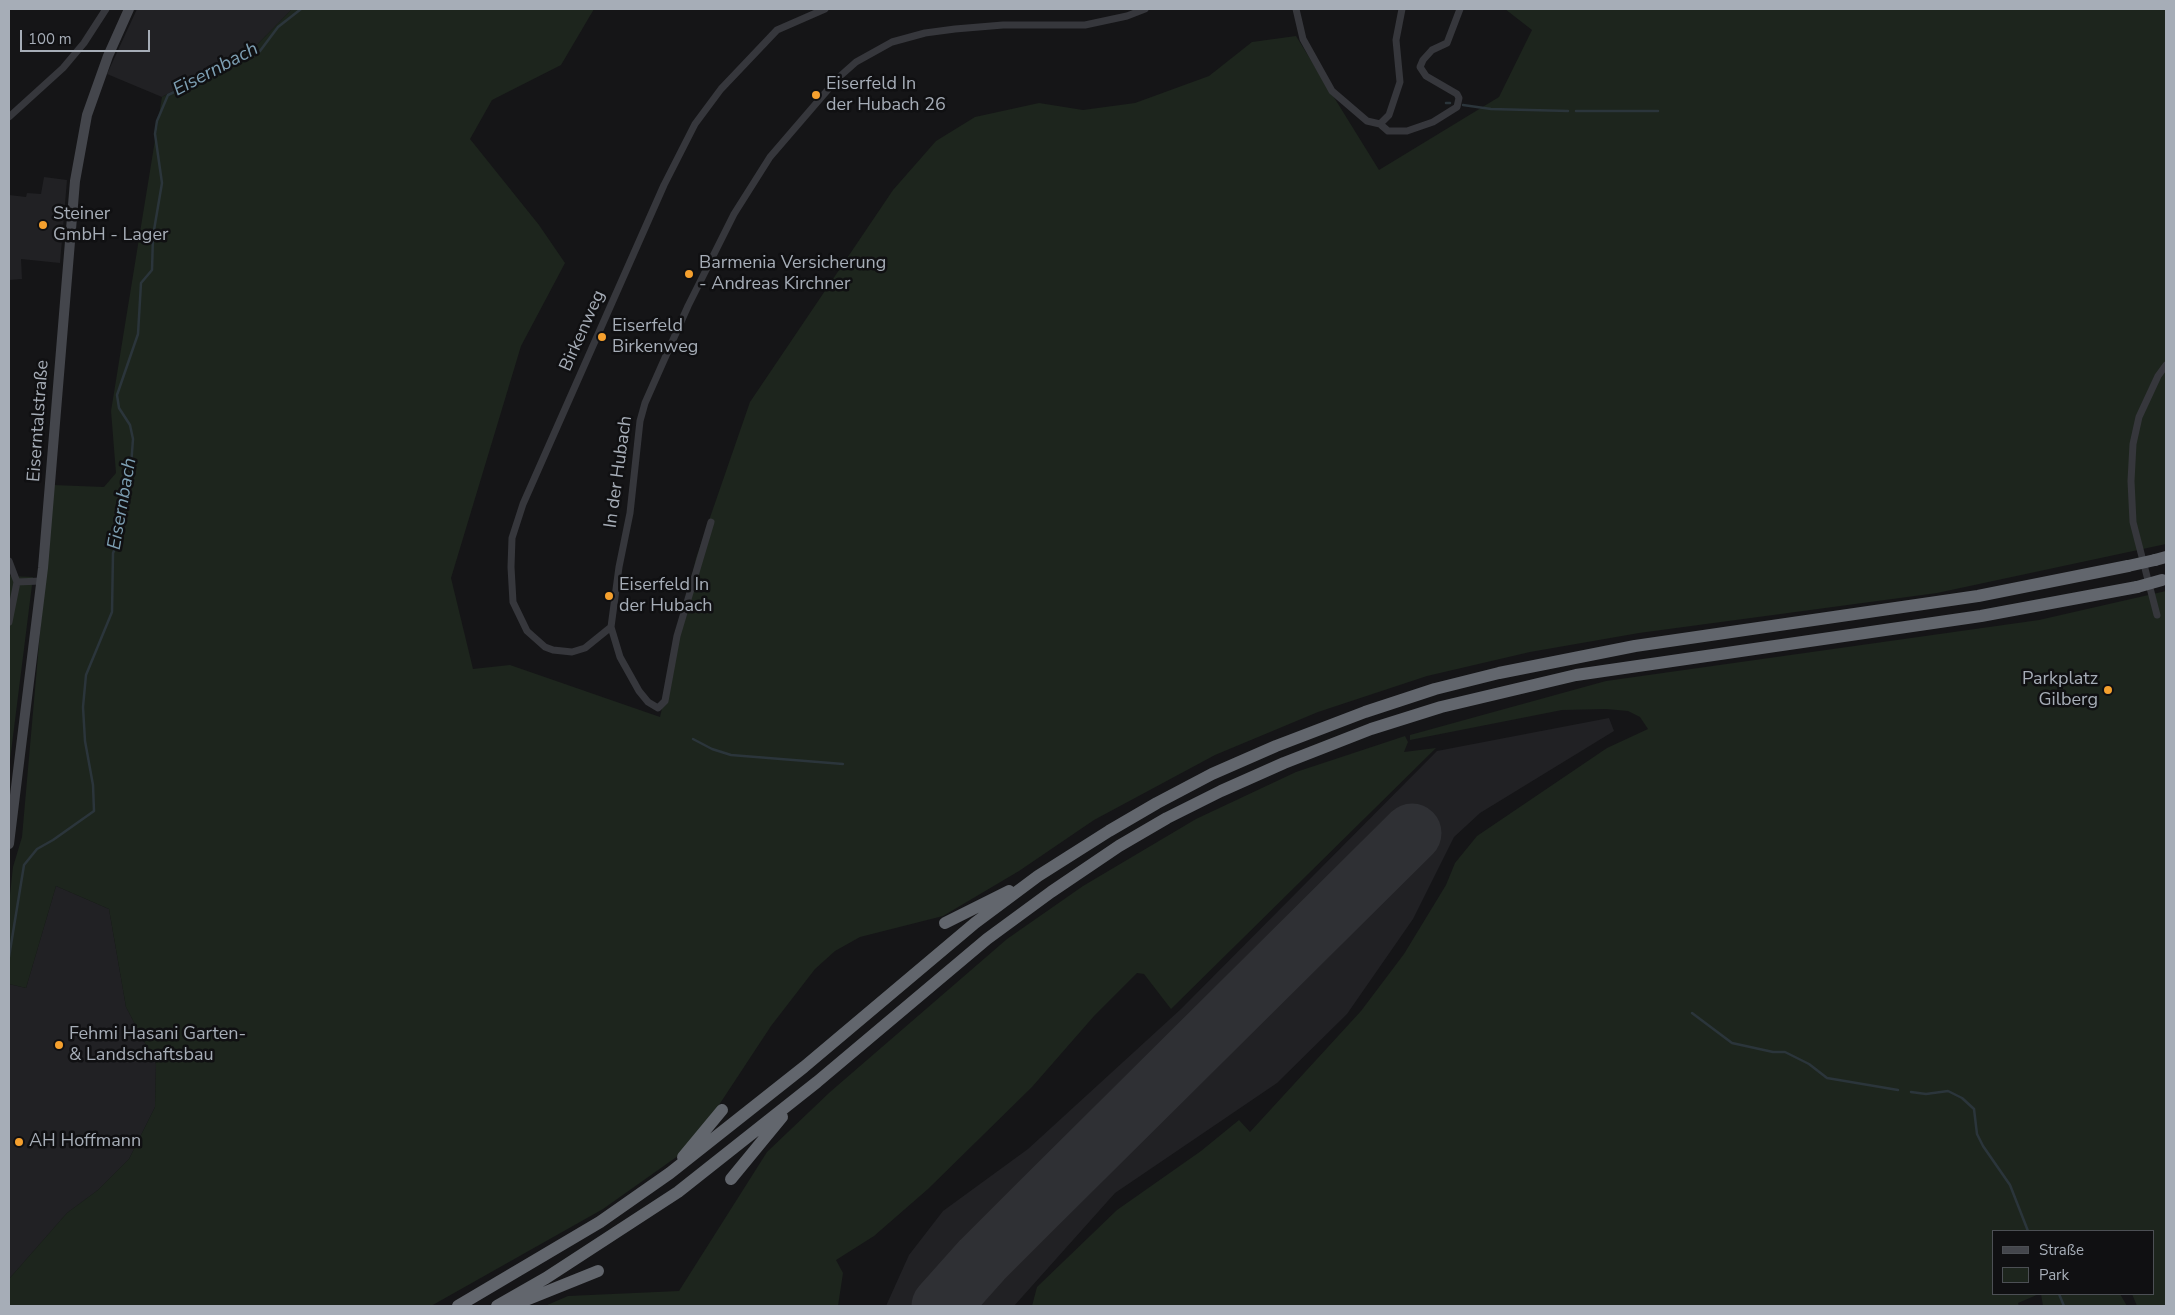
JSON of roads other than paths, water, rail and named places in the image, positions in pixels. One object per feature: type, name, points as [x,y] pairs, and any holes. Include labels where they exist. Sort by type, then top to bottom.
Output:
[{"type":"highway","points":[[458,1306],[592,1227],[670,1173],[797,1073],[975,924],[1038,876],[1109,831],[1212,774],[1276,746],[1364,712],[1435,689],[1499,673],[1635,646],[1978,596],[2160,559]]},
{"type":"highway","points":[[497,1306],[546,1278],[678,1192],[817,1082],[986,939],[1119,846],[1221,791],[1371,729],[1441,706],[1576,675],[1981,616],[2137,587],[2164,580]]},
{"type":"highway","points":[[945,923],[1038,876]]},
{"type":"highway","points":[[731,1179],[779,1120],[817,1082]]},
{"type":"highway","points":[[670,1173],[722,1110]]},
{"type":"highway","points":[[511,1306],[598,1270]]},
{"type":"main road","name":"Eiserntalstraße","points":[[9,844],[42,581],[75,181],[88,115],[108,56],[129,9]]},
{"type":"street","points":[[9,117],[64,68],[106,9]]},
{"type":"street","name":"Birkenweg","points":[[611,627],[586,648],[572,652],[545,647],[527,631],[513,602],[511,567],[512,538],[523,504],[664,185],[695,124],[721,89],[777,30],[825,9]]},
{"type":"street","name":"In der Hubach","points":[[711,522],[677,636],[663,705],[658,708],[653,706],[639,691],[620,657],[611,627],[619,567],[630,513],[640,421],[645,403],[688,306],[734,214],[770,157],[820,98],[856,62],[892,42],[925,32],[1002,25],[1085,25],[1127,16],[1146,9]]},
{"type":"street","points":[[1296,9],[1304,39],[1332,90],[1367,121],[1380,124],[1388,131],[1407,131],[1445,117],[1457,107],[1459,98],[1457,94],[1433,81],[1420,67],[1423,60],[1432,50],[1447,43],[1460,9]]},
{"type":"street","points":[[1380,124],[1390,115],[1400,82],[1396,40],[1402,9]]},
{"type":"street","points":[[2157,615],[2134,522],[2133,444],[2139,417],[2158,376],[2166,365]]},
{"type":"street","points":[[9,561],[17,582],[9,622]]},
{"type":"street","points":[[17,582],[42,581]]},
{"type":"waterway","name":"Eisernbach","points":[[9,957],[24,865],[37,849],[94,811],[93,785],[85,741],[83,707],[86,675],[112,612],[113,553],[118,542],[129,493],[133,439],[130,425],[119,408],[117,395],[138,334],[141,283],[152,270],[153,236],[162,183],[155,134],[157,121],[168,95],[260,51],[278,27],[301,9]]},
{"type":"waterway","points":[[1463,105],[1491,109],[1568,111]]},
{"type":"waterway","points":[[1576,111],[1658,111]]},
{"type":"waterway","points":[[693,739],[712,749],[731,755],[843,764]]},
{"type":"waterway","points":[[1692,1013],[1732,1043],[1773,1052],[1785,1052],[1809,1064],[1827,1078],[1898,1090]]},
{"type":"waterway","points":[[1911,1092],[1926,1094],[1948,1091],[1962,1098],[1974,1109],[1977,1134],[2010,1185],[2028,1230]]},
{"type":"waterway","points":[[2059,1295],[2064,1306]]},
{"type":"place","name":"Eiserfeld In der Hubach 26","points":[[816,95]]},
{"type":"place","name":"Steiner GmbH - Lager","points":[[43,225]]},
{"type":"place","name":"Barmenia Versicherung - Andreas Kirchner","points":[[689,274]]},
{"type":"place","name":"Eiserfeld Birkenweg","points":[[602,337]]},
{"type":"place","name":"Eiserfeld In der Hubach","points":[[609,596]]},
{"type":"place","name":"Parkplatz Gilberg","points":[[2108,690]]},
{"type":"place","name":"Fehmi Hasani Garten- & Landschaftsbau","points":[[59,1045]]},
{"type":"place","name":"AH Hoffmann","points":[[19,1142]]}]
